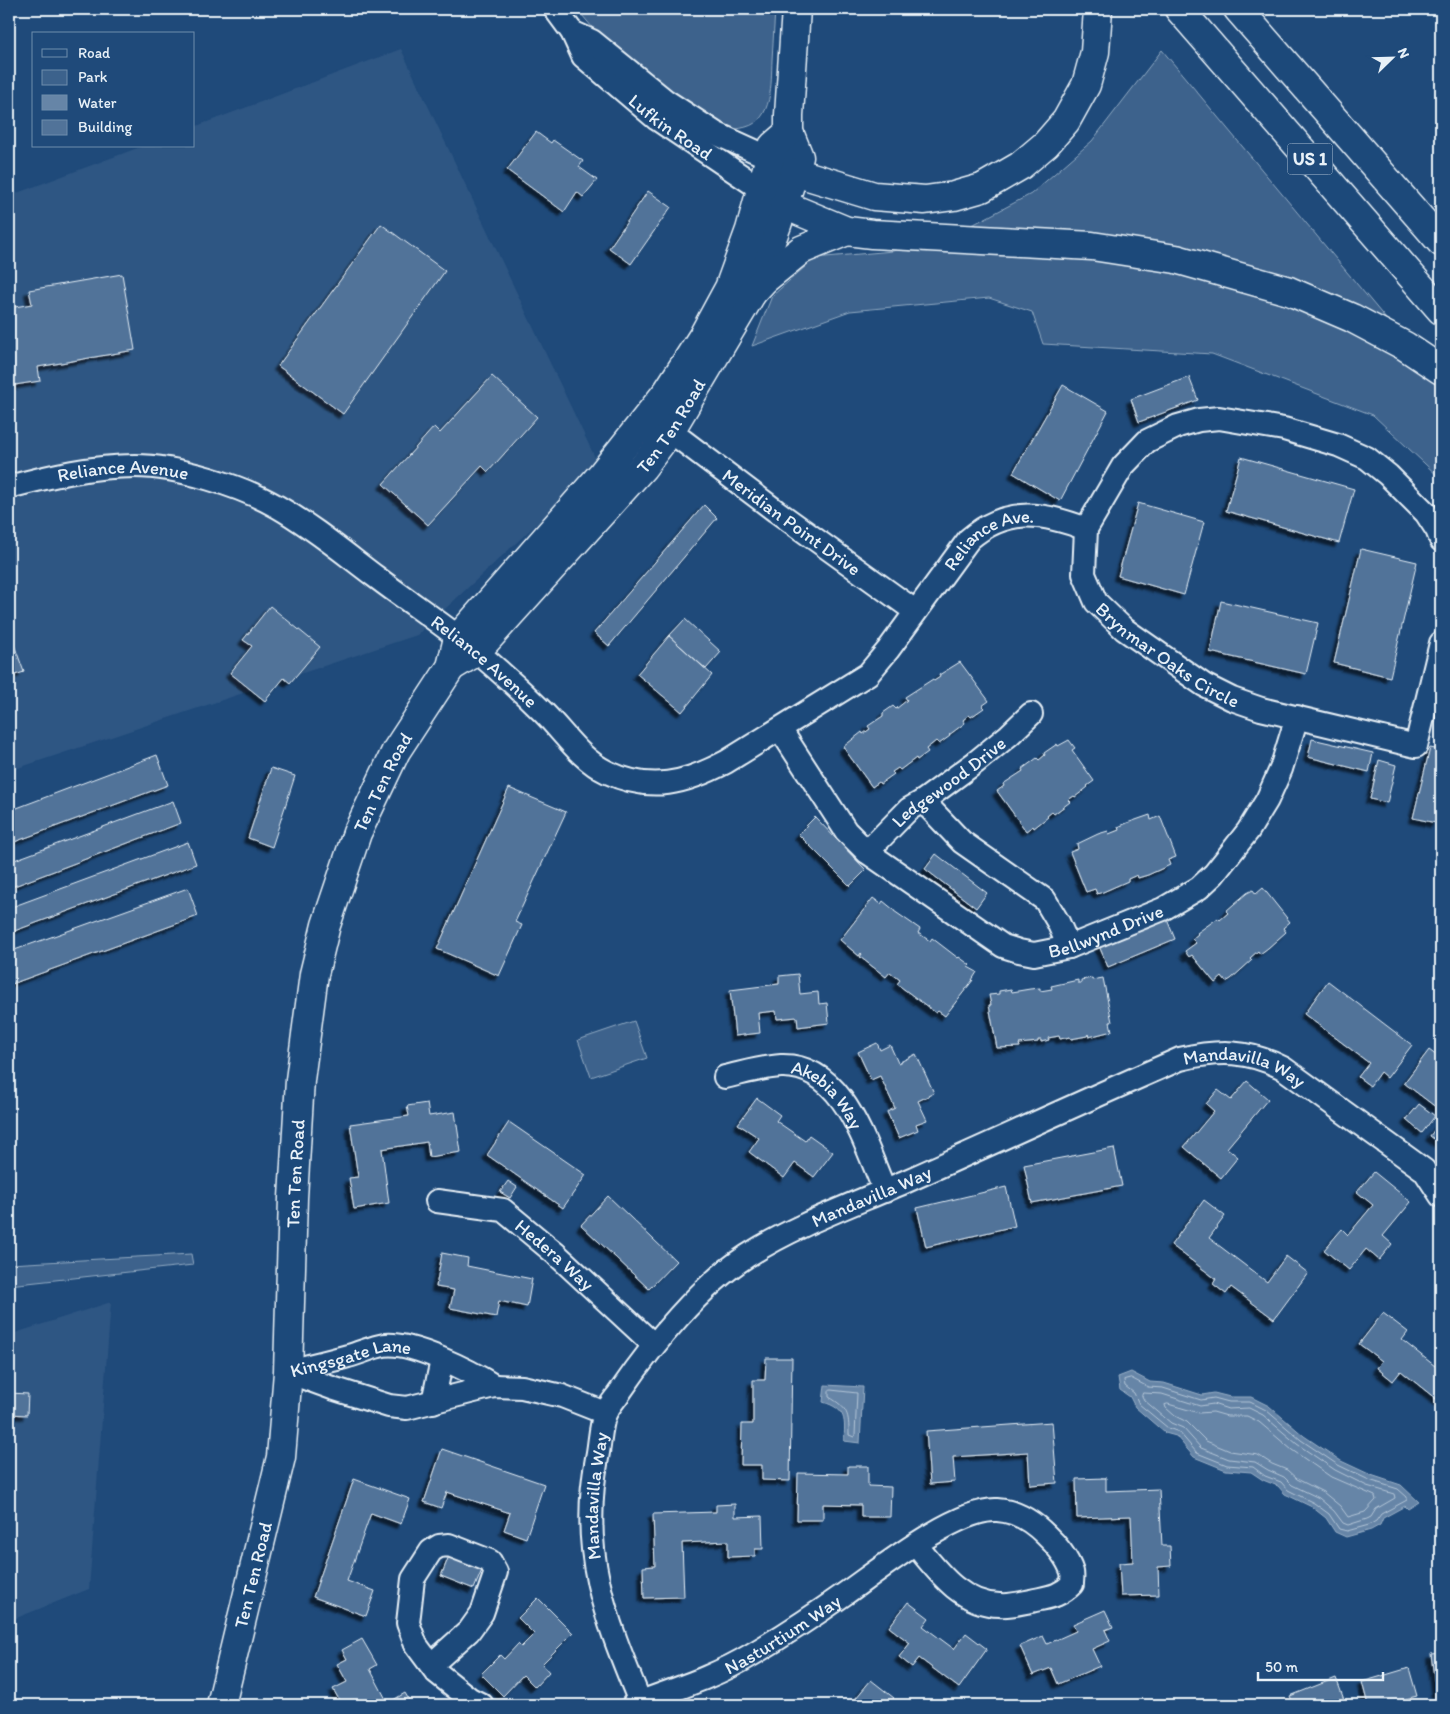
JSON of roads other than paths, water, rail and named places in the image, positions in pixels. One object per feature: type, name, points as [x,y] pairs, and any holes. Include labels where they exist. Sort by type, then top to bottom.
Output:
[{"type":"main road","name":"Ten Ten Road","points":[[467,645],[636,474],[670,431],[752,293],[784,205],[799,157],[789,132],[788,115],[796,9]]},
{"type":"main road","points":[[795,172],[874,196],[924,200],[954,196],[982,188],[1020,166],[1046,144],[1066,121],[1086,85],[1095,52],[1098,9]]},
{"type":"main road","name":"US 1","points":[[1179,9],[1441,310]]},
{"type":"main road","name":"US 1","points":[[1238,9],[1441,242]]},
{"type":"main road","name":"Ten Ten Road","points":[[221,1705],[281,1457],[288,1372],[300,1080],[314,974],[326,926],[357,833],[396,751],[451,667],[667,392],[703,336],[729,288],[750,230],[774,146],[789,132]]},
{"type":"main road","points":[[784,205],[847,231],[1092,246],[1176,259],[1289,291],[1343,314],[1405,346],[1441,370]]},
{"type":"main road","points":[[752,293],[764,280],[801,250],[847,231]]},
{"type":"street","name":"Lufkin Road","points":[[555,9],[572,32],[583,56],[657,119],[784,205]]},
{"type":"street","name":"Lufkin Road","points":[[572,32],[592,41],[666,101],[715,133],[770,158],[795,172]]},
{"type":"street","name":"Brynmar Oaks Circle","points":[[1441,540],[1437,530],[1420,506],[1367,458],[1338,445],[1284,429],[1219,418],[1199,420],[1178,426],[1148,441],[1123,466],[1086,529],[1084,574],[1096,602],[1109,616],[1156,653],[1204,685],[1232,699],[1296,718],[1416,746],[1441,643]]},
{"type":"street","name":"Meridian Point Drive","points":[[670,431],[915,612]]},
{"type":"street","name":"Reliance Avenue","points":[[9,487],[64,473],[92,469],[150,466],[182,472],[240,488],[279,507],[467,645],[545,714],[586,758],[605,771],[629,780],[666,784],[683,781],[706,773],[726,762],[868,674],[915,612]]},
{"type":"street","name":"Reliance Ave.","points":[[915,612],[969,539],[982,527],[997,520],[1021,515],[1046,517],[1086,529]]},
{"type":"street","name":"Ledgewood Drive","points":[[867,852],[909,809],[1009,735],[1031,714]]},
{"type":"street","name":"Bellwynd Drive","points":[[780,729],[846,831],[867,852],[1003,946],[1034,954],[1069,947],[1163,909],[1200,888],[1214,874],[1248,831],[1267,800],[1278,775],[1296,718]]},
{"type":"street","points":[[923,800],[962,842],[1045,900],[1058,922],[1069,947]]},
{"type":"street","name":"Mandavilla Way","points":[[636,1704],[601,1599],[591,1539],[590,1511],[605,1413],[654,1345],[698,1297],[746,1257],[826,1215],[885,1191],[1180,1059],[1201,1054],[1245,1054],[1265,1059],[1283,1068],[1424,1170],[1441,1196]]},
{"type":"street","name":"Akebia Way","points":[[724,1077],[782,1066],[799,1068],[825,1081],[838,1094],[849,1110],[885,1191]]},
{"type":"street","name":"Hedera Way","points":[[438,1201],[502,1210],[556,1254],[654,1345]]},
{"type":"street","name":"Kingsgate Lane","points":[[288,1372],[314,1363],[348,1356],[385,1345],[399,1345],[419,1349],[466,1370],[494,1386]]},
{"type":"street","name":"Kingsgate Lane","points":[[433,1402],[442,1360]]},
{"type":"street","name":"Kingsgate Lane","points":[[288,1372],[389,1406],[407,1408],[494,1386],[522,1387],[562,1396],[605,1413]]},
{"type":"street","name":"Nasturtium Way","points":[[636,1704],[725,1669],[750,1656],[810,1618],[916,1545],[940,1529],[966,1516],[997,1510],[1012,1512],[1033,1523],[1053,1542],[1072,1573],[1072,1584],[1064,1592],[1054,1596],[1000,1606],[985,1603],[963,1594],[945,1579],[916,1545]]},
{"type":"street","points":[[431,1665],[469,1631],[482,1613],[496,1572],[490,1561],[449,1545],[439,1546],[431,1550],[413,1580],[408,1623],[416,1645],[436,1672],[470,1699],[482,1705]]},
{"type":"water","points":[[1131,1372],[1150,1382],[1164,1383],[1202,1395],[1214,1393],[1230,1397],[1251,1397],[1269,1406],[1304,1436],[1341,1461],[1371,1475],[1401,1485],[1419,1502],[1408,1509],[1405,1506],[1383,1518],[1380,1525],[1371,1530],[1346,1537],[1335,1532],[1326,1518],[1312,1507],[1285,1494],[1278,1486],[1263,1480],[1251,1472],[1226,1470],[1194,1457],[1176,1436],[1165,1433],[1135,1407],[1130,1397],[1120,1390],[1118,1377]]},
{"type":"water","points":[[825,1385],[863,1387],[860,1443],[844,1441],[845,1427],[843,1416],[837,1408],[823,1402]]}]
